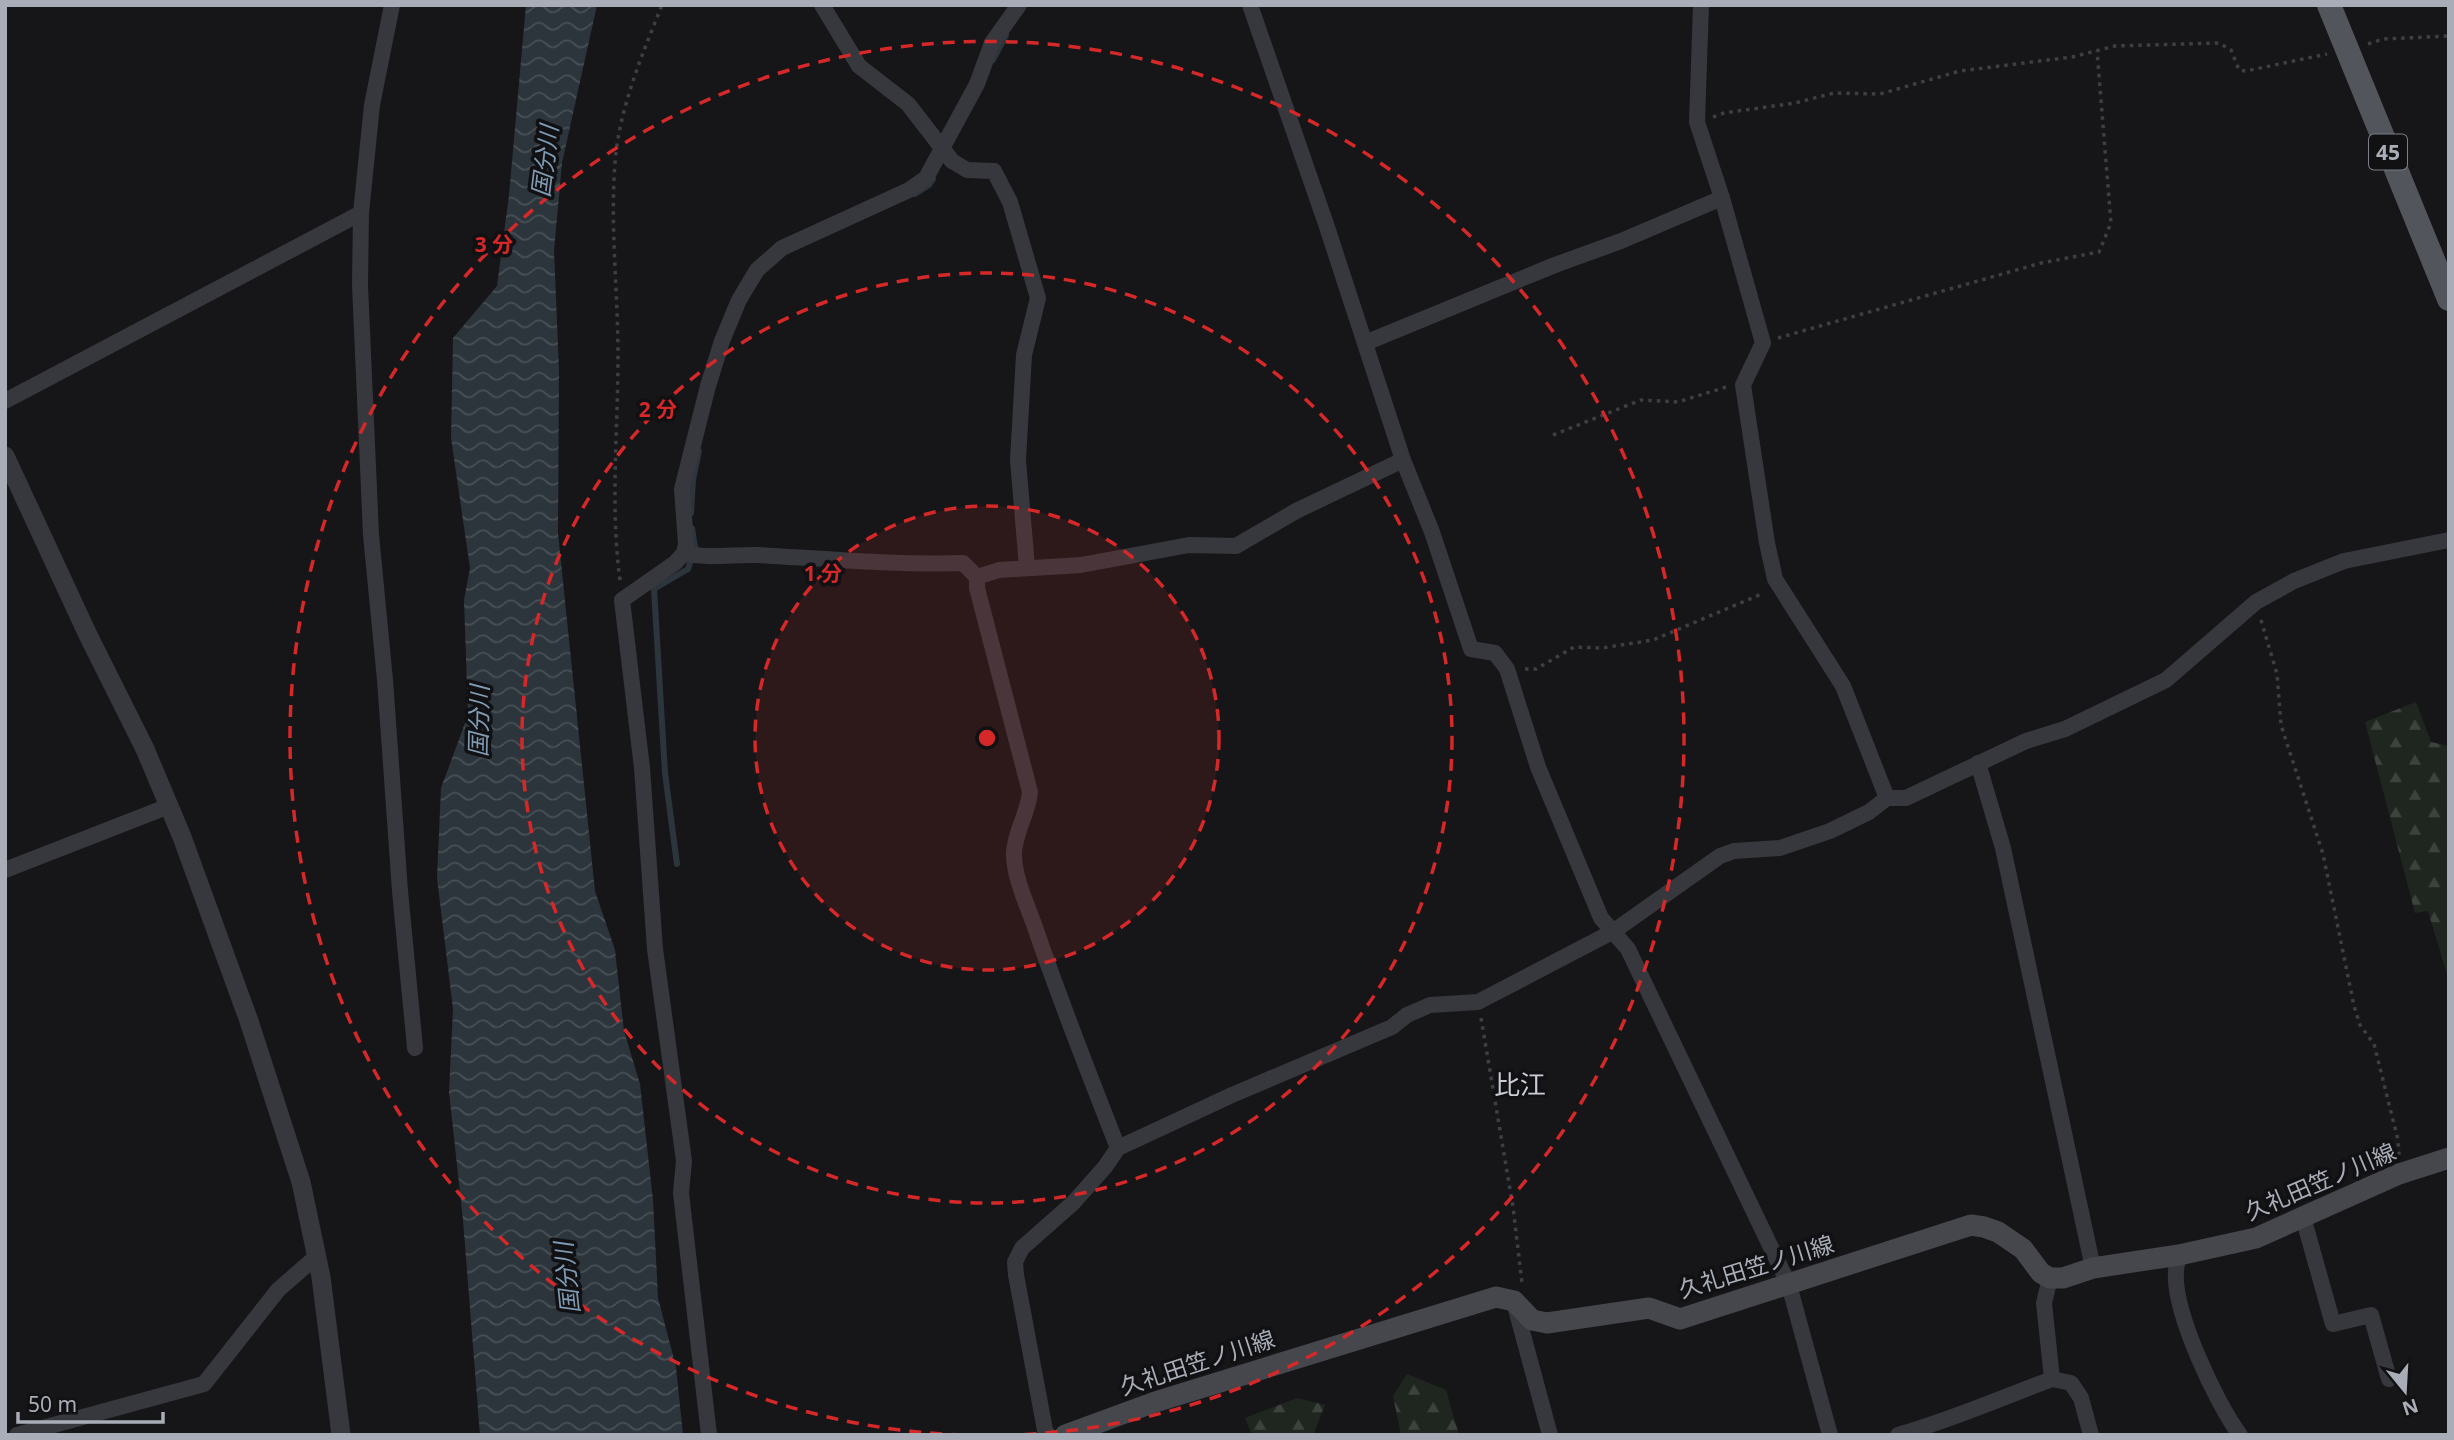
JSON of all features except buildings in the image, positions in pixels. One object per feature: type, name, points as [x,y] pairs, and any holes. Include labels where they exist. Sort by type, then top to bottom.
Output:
[{"type":"main road","name":"45","points":[[2329,5],[2449,299]]},
{"type":"main road","name":"久礼田笠ノ川線","points":[[1065,1435],[1155,1402],[1496,1297],[1514,1301],[1532,1320],[1547,1323],[1648,1308],[1681,1319],[1971,1225],[1998,1232],[2023,1249],[2041,1273],[2050,1278],[2063,1278],[2093,1269],[2179,1255],[2256,1238],[2399,1174],[2449,1158]]},
{"type":"street","points":[[392,5],[372,105],[361,213],[360,285],[371,536],[415,1048]]},
{"type":"street","points":[[822,5],[859,66],[908,104],[946,154],[967,170],[994,171],[1010,202],[1038,298],[1024,355],[1018,447],[1027,567]]},
{"type":"street","points":[[690,554],[686,544],[682,489],[708,386],[739,300],[757,270],[782,248],[909,190],[926,178],[946,154],[992,43],[1019,5]]},
{"type":"street","points":[[1250,5],[1326,224],[1403,460],[1432,532],[1471,649],[1495,653],[1507,669],[1538,767],[1601,918],[1628,949],[1789,1285],[1830,1435]]},
{"type":"street","points":[[1702,5],[1697,122],[1722,198],[1763,343],[1743,385],[1767,544],[1775,579],[1843,687],[1887,798]]},
{"type":"street","points":[[1365,343],[1722,198]]},
{"type":"street","points":[[5,401],[361,213]]},
{"type":"street","points":[[5,456],[88,635],[145,749],[182,837],[249,1021],[301,1182],[317,1256],[341,1435]]},
{"type":"street","points":[[977,577],[999,570],[1081,565],[1189,545],[1236,546],[1296,511],[1403,460]]},
{"type":"street","points":[[1048,1435],[1032,1365],[1015,1262],[1022,1248],[1073,1203],[1118,1148],[1232,1095],[1392,1027],[1407,1015],[1430,1005],[1478,1002],[1614,932],[1720,856],[1734,850],[1780,848],[1830,831],[1870,812],[1887,798],[1906,798],[2026,741],[2066,729],[2166,680],[2256,602],[2294,581],[2344,561],[2449,540]]},
{"type":"street","points":[[709,1435],[681,1193],[684,1161],[655,949],[642,768],[622,600],[690,554],[861,562],[963,563],[977,577],[977,588],[1030,792],[1028,808],[1016,840],[1014,855],[1017,874],[1118,1148]]},
{"type":"street","points":[[1978,763],[2003,848],[2093,1269]]},
{"type":"street","points":[[5,870],[169,807]]},
{"type":"street","points":[[2303,1217],[2333,1324],[2371,1315],[2389,1379]]},
{"type":"street","points":[[2179,1255],[2176,1273],[2183,1318],[2205,1373],[2240,1435]]},
{"type":"street","points":[[17,1435],[204,1384],[278,1290],[317,1256]]},
{"type":"street","points":[[2050,1278],[2044,1303],[2052,1379]]},
{"type":"street","points":[[1514,1301],[1550,1435]]},
{"type":"street","points":[[1898,1435],[1955,1418],[2052,1379],[2071,1383],[2081,1398],[2091,1435]]},
{"type":"path","points":[[622,600],[616,549],[618,355],[615,161],[624,116],[641,58],[662,5]]},
{"type":"path","points":[[1697,122],[1724,113],[1794,103],[1834,93],[1880,94],[1960,71],[2072,57],[2115,46],[2219,43],[2231,50],[2239,70],[2246,71],[2346,50],[2383,39],[2449,36]]},
{"type":"path","points":[[1763,343],[2041,263],[2099,251],[2111,223],[2097,51]]},
{"type":"path","points":[[1553,435],[1641,400],[1678,401],[1744,382]]},
{"type":"path","points":[[1507,669],[1536,669],[1574,647],[1602,648],[1653,640],[1779,587]]},
{"type":"path","points":[[2256,602],[2277,674],[2281,725],[2323,854],[2354,1006],[2360,1025],[2374,1044],[2398,1140],[2399,1174]]},
{"type":"path","points":[[1478,1002],[1513,1207],[1523,1285],[1514,1301]]},
{"type":"green space","points":[[2416,702],[2431,742],[2449,746],[2449,981],[2428,911],[2415,913],[2365,722]]},
{"type":"green space","points":[[1407,1374],[1446,1390],[1459,1435],[1401,1435],[1393,1396]]},
{"type":"green space","points":[[1297,1398],[1325,1405],[1313,1435],[1252,1435],[1245,1418]]},
{"type":"water","name":"国分川","points":[[526,5],[597,5],[562,163],[554,250],[559,370],[558,533],[595,891],[615,950],[624,1031],[640,1084],[653,1200],[658,1298],[676,1367],[683,1435],[480,1435],[463,1220],[449,1092],[453,1009],[437,878],[441,788],[468,715],[464,600],[470,568],[451,438],[453,338],[497,286],[509,195]]},
{"type":"waterway","points":[[993,60],[1006,35]]},
{"type":"waterway","points":[[915,194],[933,179]]},
{"type":"waterway","points":[[691,513],[693,480],[699,451]]},
{"type":"waterway","points":[[677,864],[665,773],[654,589],[688,569],[695,547],[692,528]]},
{"type":"district","name":"比江","points":[[1520,1084]]}]
